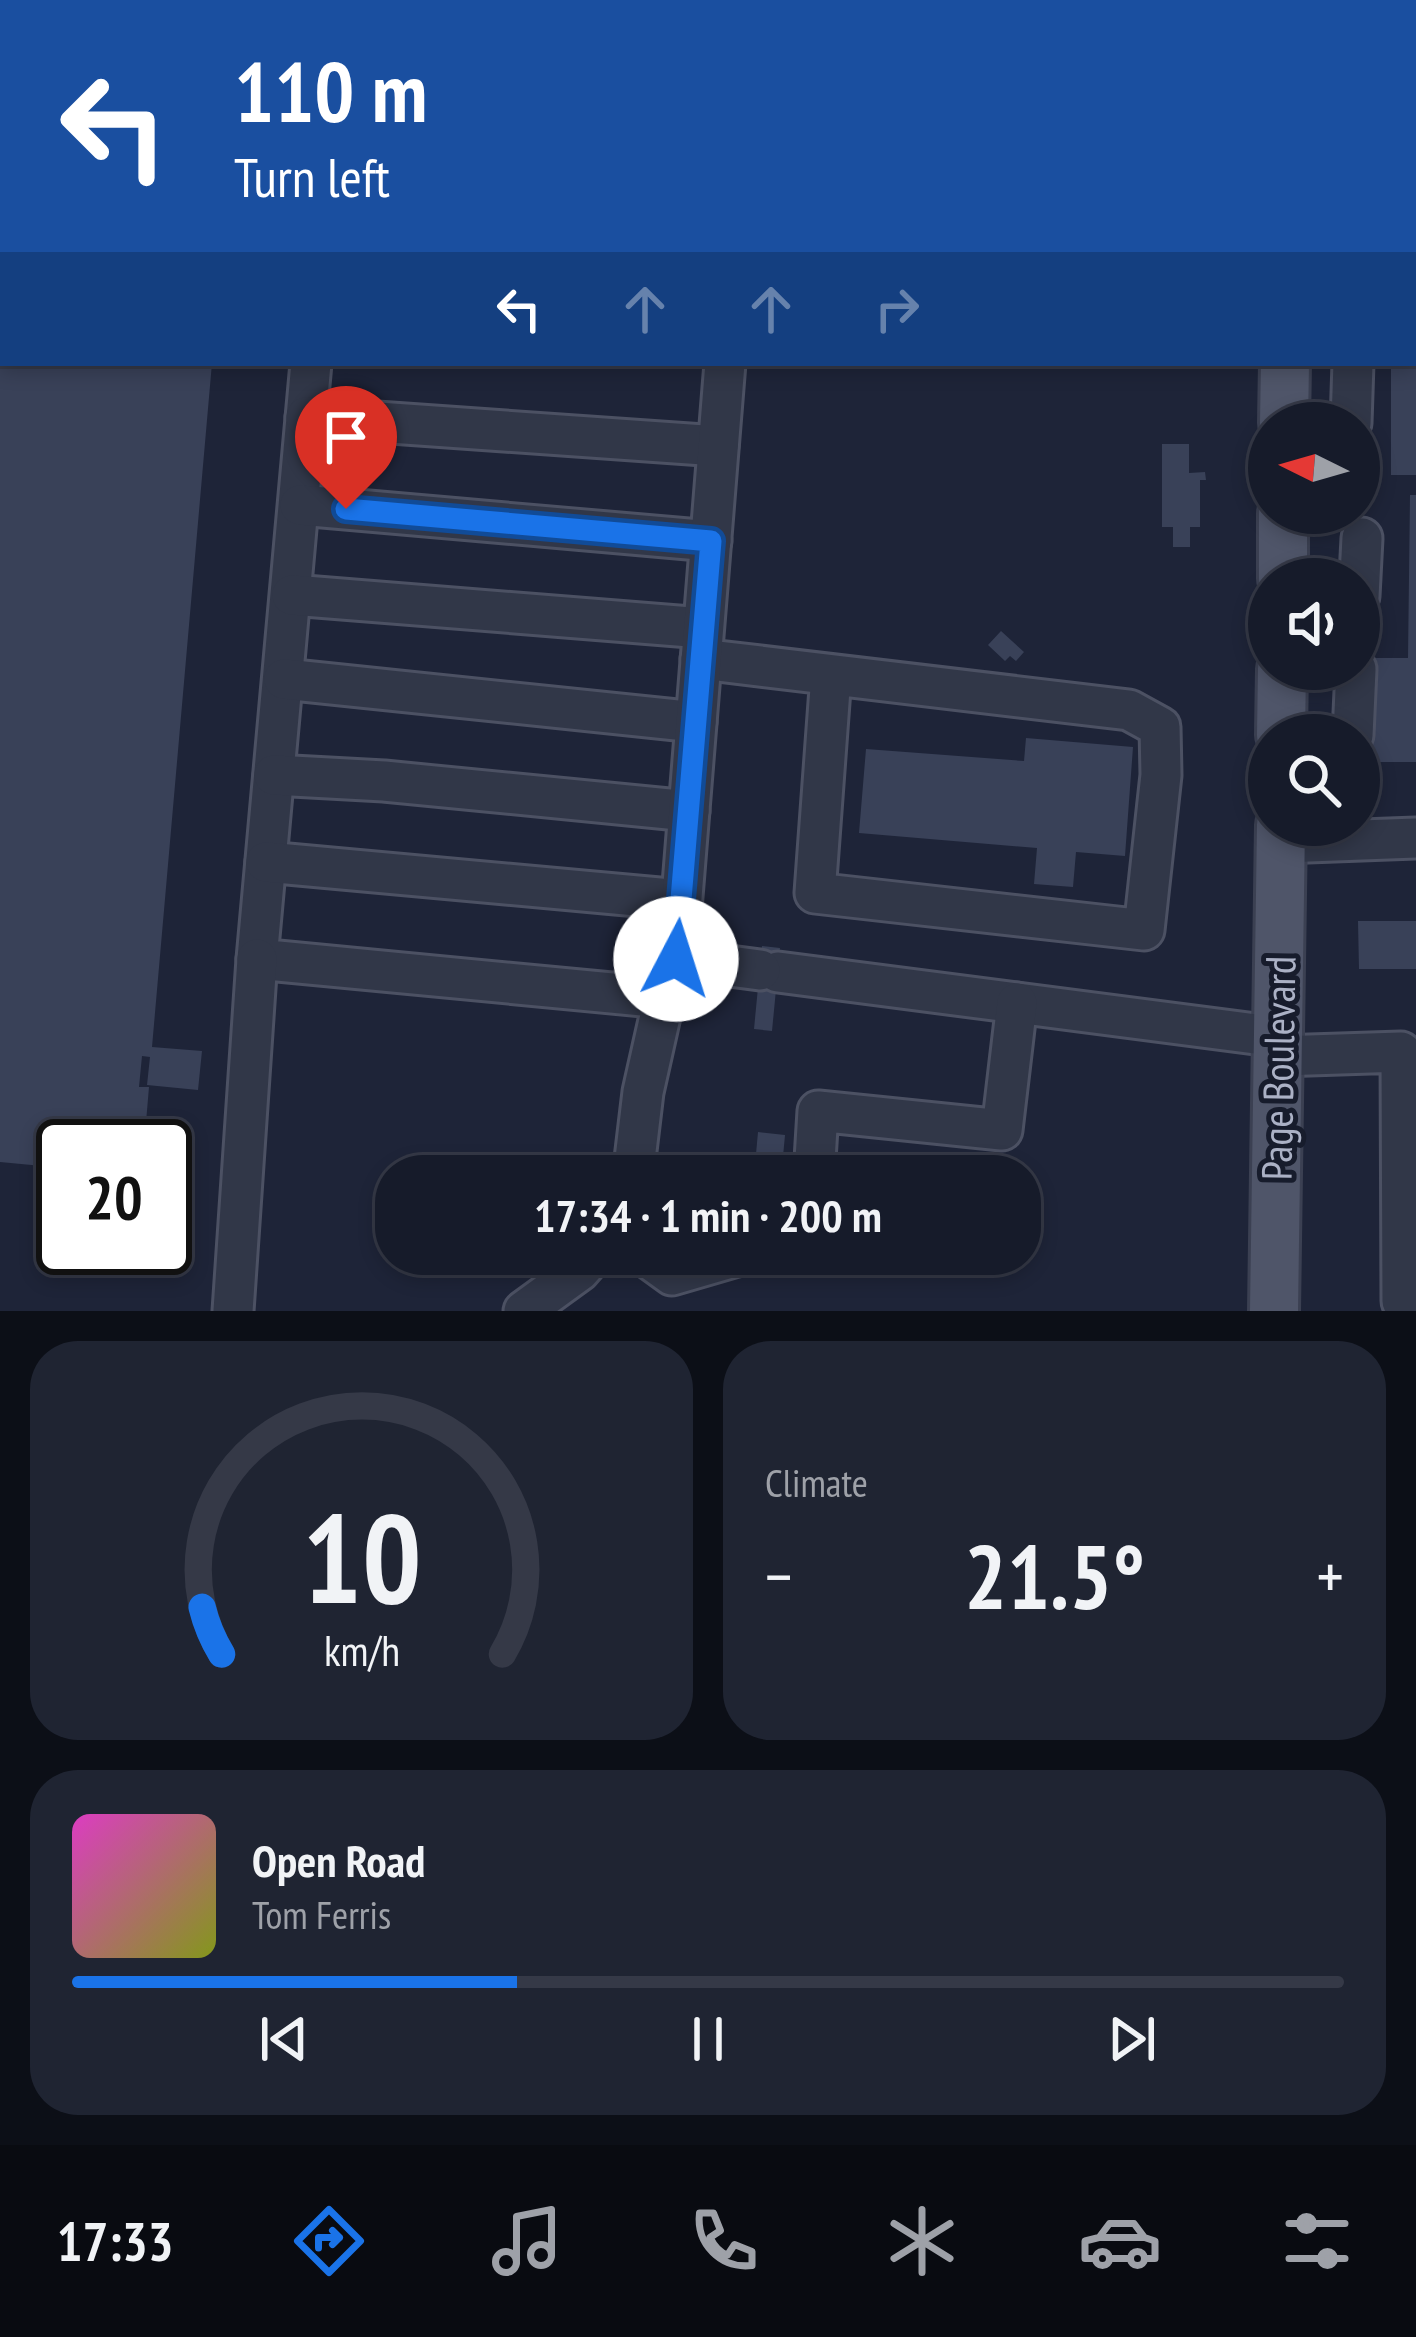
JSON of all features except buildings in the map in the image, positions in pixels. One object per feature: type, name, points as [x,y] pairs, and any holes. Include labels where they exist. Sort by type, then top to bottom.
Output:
[{"type":"main road","points":[[1284,402],[1285,366]]},
{"type":"main road","name":"Page Boulevard","points":[[1274,1311],[1281,846]]},
{"type":"lane","points":[[233,1311],[257,959],[311,366]]},
{"type":"lane","points":[[636,1155],[643,1092],[676,959],[725,366]]},
{"type":"lane","points":[[1352,402],[1353,366]]},
{"type":"lane","points":[[306,417],[718,446]]},
{"type":"lane","points":[[300,506],[711,541]]},
{"type":"lane","points":[[1361,558],[1362,538]]},
{"type":"lane","points":[[292,596],[702,644],[831,675],[1129,710],[1160,727],[1161,775],[1144,930],[814,893],[831,675]]},
{"type":"lane","points":[[284,679],[696,722]]},
{"type":"lane","points":[[274,775],[689,811]]},
{"type":"lane","points":[[1380,836],[1416,838]]},
{"type":"lane","points":[[266,862],[681,900]]},
{"type":"lane","points":[[257,959],[664,998]]},
{"type":"lane","points":[[676,959],[1017,1003],[1279,1046],[1401,1052],[1409,1104],[1402,1301],[1416,1309]]},
{"type":"lane","points":[[815,1155],[818,1111],[1002,1130],[1017,1003]]},
{"type":"lane","points":[[524,1311],[574,1275]]},
{"type":"route","points":[[346,509],[711,541],[676,959]]}]
